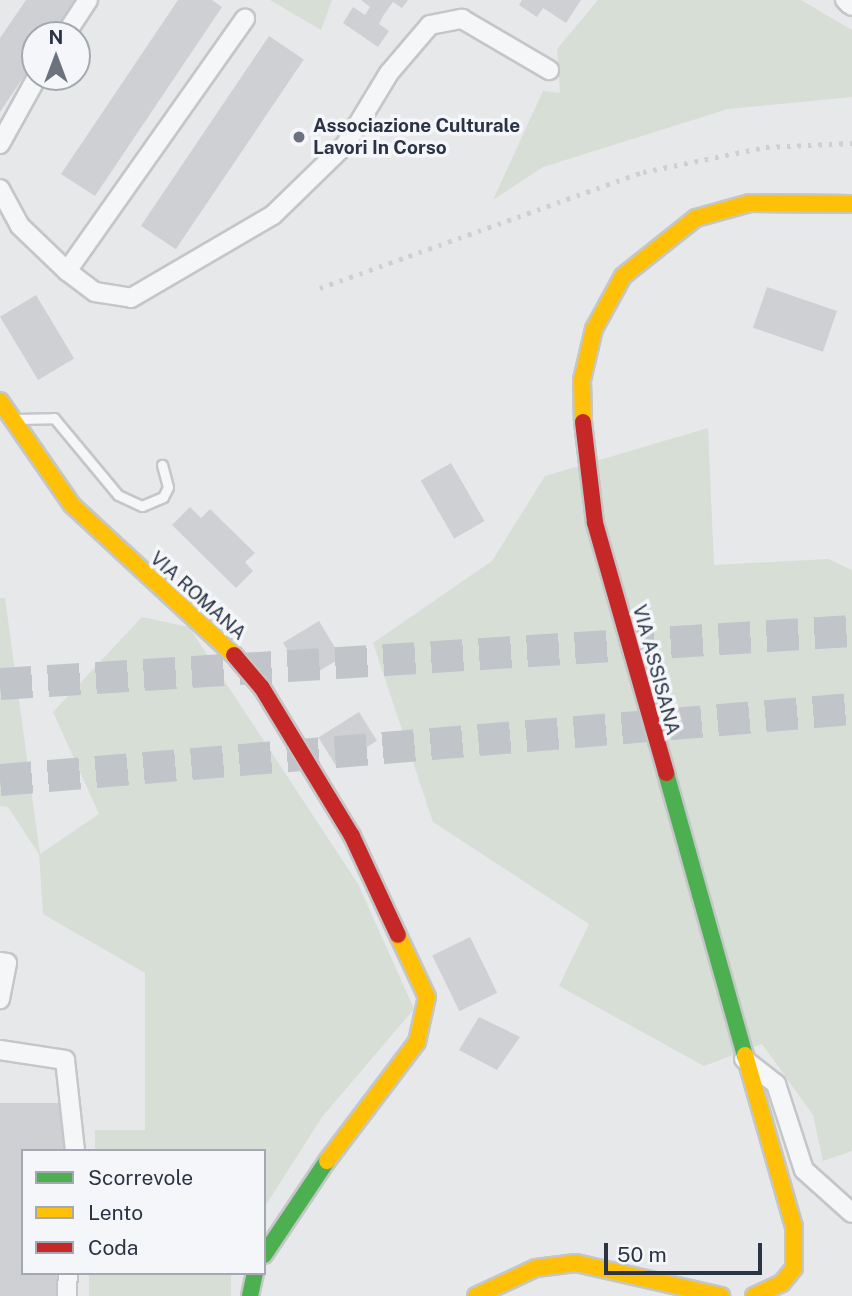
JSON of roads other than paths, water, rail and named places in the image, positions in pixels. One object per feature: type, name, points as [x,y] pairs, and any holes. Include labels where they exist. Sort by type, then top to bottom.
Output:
[{"type":"main road","name":"VIA ASSISANA","points":[[754,1296],[782,1283],[794,1268],[796,1245],[741,1058],[595,523],[583,449],[583,380],[594,329],[623,276],[696,218],[750,203],[799,199],[852,204]]},
{"type":"main road","name":"VIA ROMANA","points":[[0,401],[40,467],[112,548],[225,644],[262,688],[352,836],[403,936],[427,997],[417,1042],[363,1106],[266,1252]]},
{"type":"main road","points":[[476,1296],[536,1268],[576,1263],[721,1296]]},
{"type":"main road","points":[[250,1296],[255,1275]]},
{"type":"street","points":[[74,21],[88,0]]},
{"type":"street","points":[[845,0],[852,6]]},
{"type":"street","points":[[66,271],[245,19]]},
{"type":"street","points":[[0,189],[20,226],[66,271],[95,292],[131,298],[273,215],[346,144],[390,73],[430,25],[462,19],[549,70]]},
{"type":"street","points":[[0,144],[29,91]]},
{"type":"street","points":[[0,962],[7,963],[0,999]]},
{"type":"street","points":[[0,1050],[65,1060],[75,1149]]},
{"type":"street","points":[[741,1058],[776,1084],[804,1170],[852,1213]]},
{"type":"street","points":[[67,1296],[68,1275]]},
{"type":"lane","points":[[12,420],[54,418],[118,495],[142,506],[152,506],[168,487],[162,465]]},
{"type":"tunnel","points":[[0,684],[852,631]]},
{"type":"tunnel","points":[[0,780],[852,709]]},
{"type":"railway","points":[[320,288],[643,172],[766,147],[852,143]]},
{"type":"place","name":"Associazione Culturale Lavori In Corso","points":[[299,137]]}]
